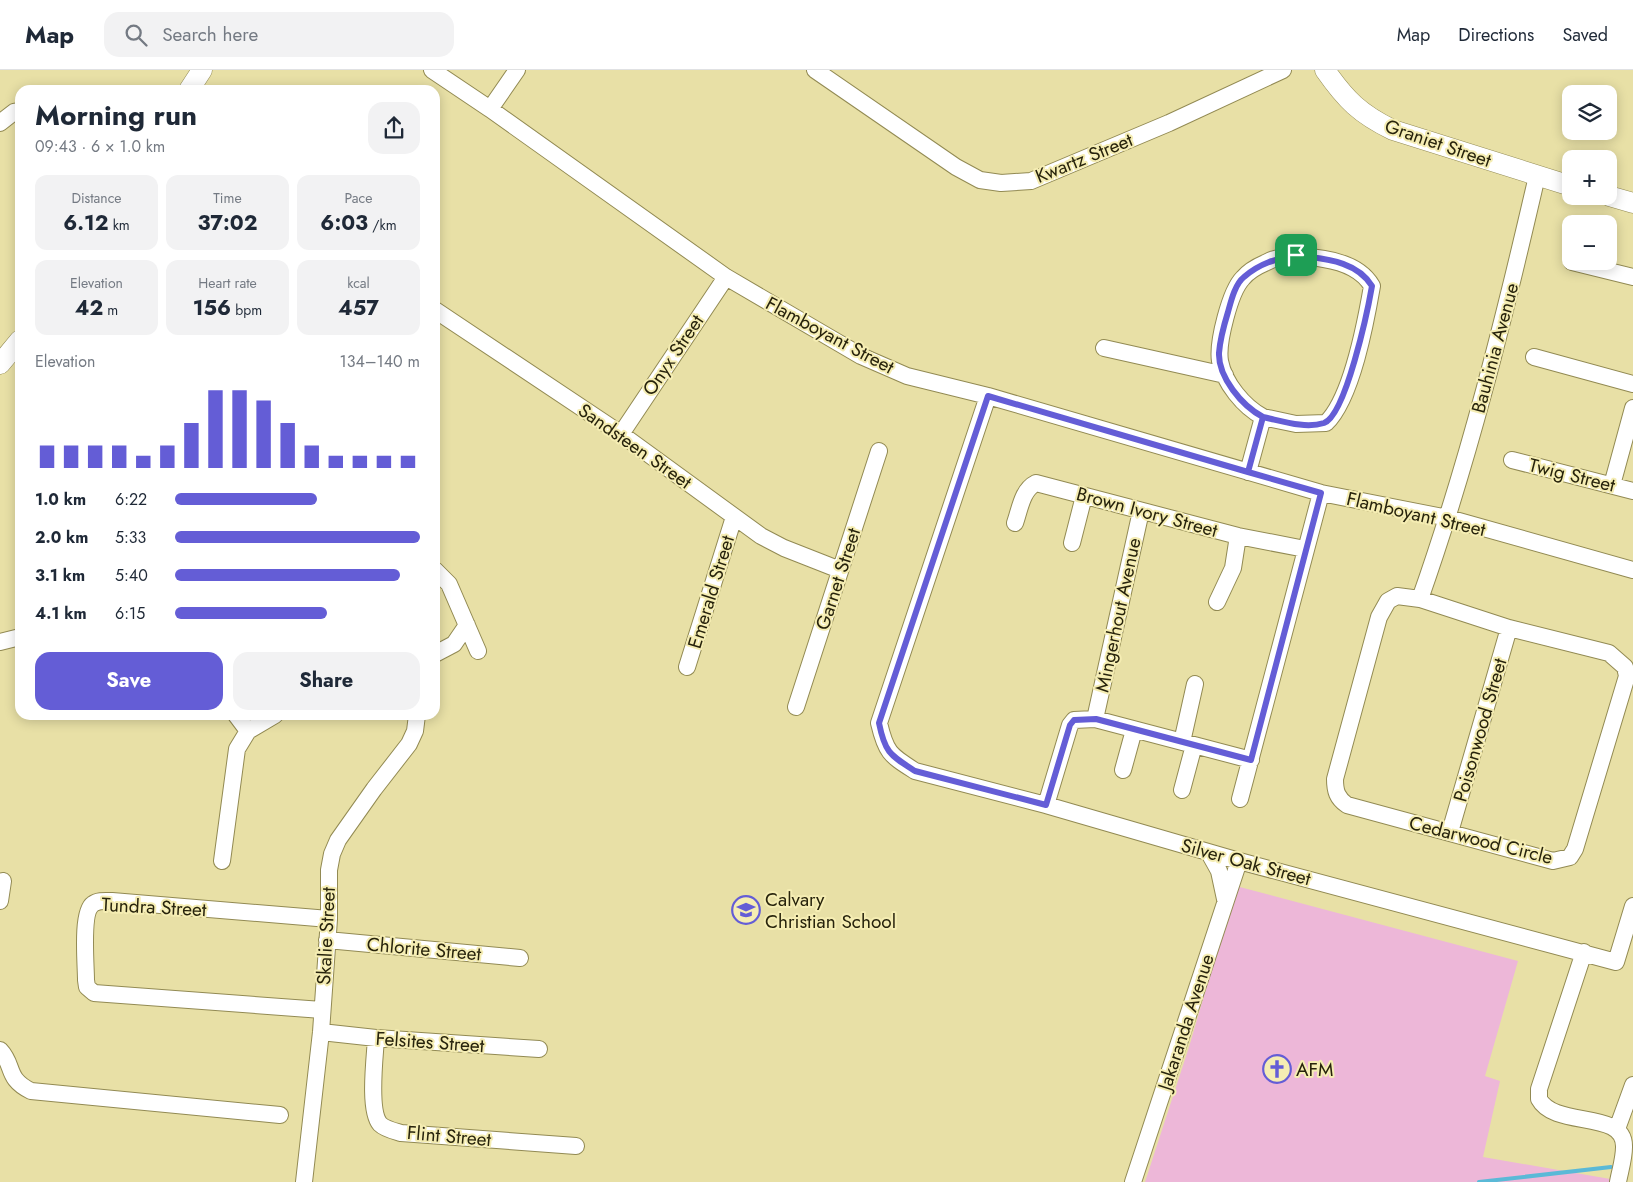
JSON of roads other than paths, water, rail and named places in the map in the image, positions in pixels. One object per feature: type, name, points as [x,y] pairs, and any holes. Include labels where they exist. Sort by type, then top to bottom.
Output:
[{"type":"street","points":[[192,85],[202,70]]},
{"type":"street","name":"Flamboyant Street","points":[[432,70],[490,109],[726,277],[861,356],[907,376],[988,396],[1321,493],[1448,518],[1633,570]]},
{"type":"street","points":[[490,109],[518,70]]},
{"type":"street","name":"Kwartz Street","points":[[815,70],[956,167],[980,180],[1001,184],[1031,181],[1169,122],[1283,70]]},
{"type":"street","name":"Graniet Street","points":[[1325,70],[1340,93],[1365,116],[1393,130],[1562,183]]},
{"type":"street","points":[[0,123],[15,112]]},
{"type":"street","name":"Bauhinia Avenue","points":[[1448,518],[1497,348],[1537,176]]},
{"type":"street","points":[[1617,198],[1633,203]]},
{"type":"street","points":[[1296,255],[1331,260],[1355,269],[1366,276],[1372,286],[1363,334],[1346,386],[1333,416],[1326,423],[1311,424],[1296,424],[1263,417],[1238,397],[1220,363],[1219,353],[1224,326],[1234,295],[1242,278],[1266,262],[1296,255]]},
{"type":"street","points":[[1605,270],[1633,277]]},
{"type":"street","name":"Onyx Street","points":[[621,434],[726,277]]},
{"type":"street","name":"Sandsteen Street","points":[[440,313],[621,434],[761,536],[784,548],[840,570]]},
{"type":"street","points":[[0,364],[15,346]]},
{"type":"street","points":[[1104,348],[1225,375]]},
{"type":"street","points":[[1534,357],[1633,384]]},
{"type":"street","name":"Silver Oak Street","points":[[988,396],[879,723],[884,746],[897,759],[915,771],[1046,805],[1209,853],[1616,962],[1633,906]]},
{"type":"street","points":[[1612,485],[1633,408]]},
{"type":"street","points":[[1248,472],[1263,417]]},
{"type":"street","name":"Garnet Street","points":[[796,707],[879,451]]},
{"type":"street","name":"Twig Street","points":[[1512,460],[1633,491]]},
{"type":"street","name":"Brown Ivory Street","points":[[1015,523],[1024,494],[1029,487],[1036,483],[1238,536],[1305,549]]},
{"type":"street","points":[[1240,799],[1321,493]]},
{"type":"street","points":[[1072,543],[1084,496]]},
{"type":"street","name":"Mingerhout Avenue","points":[[1096,719],[1141,511]]},
{"type":"street","name":"Emerald Street","points":[[687,668],[734,517]]},
{"type":"street","points":[[1420,599],[1448,518]]},
{"type":"street","points":[[1217,602],[1233,568],[1238,536]]},
{"type":"street","points":[[440,575],[449,584],[478,651]]},
{"type":"street","name":"Cedarwood Circle","points":[[1397,596],[1420,599],[1509,628],[1609,653],[1625,667],[1626,676],[1575,849],[1570,857],[1553,861],[1347,805],[1339,799],[1335,790],[1334,779],[1379,617],[1388,601],[1397,596]]},
{"type":"street","points":[[440,651],[454,644],[467,625]]},
{"type":"street","name":"Poisonwood Street","points":[[1450,832],[1509,628]]},
{"type":"street","points":[[0,642],[15,638]]},
{"type":"street","points":[[1182,790],[1195,684]]},
{"type":"street","points":[[1046,805],[1070,725],[1074,720],[1081,718],[1096,719],[1251,760]]},
{"type":"street","points":[[240,720],[248,731]]},
{"type":"street","points":[[222,861],[237,750],[248,731],[267,720]]},
{"type":"street","name":"Skalie Street","points":[[304,1182],[321,1032],[329,919],[329,870],[338,840],[374,788],[409,744],[415,731],[416,720]]},
{"type":"street","points":[[1122,770],[1134,730]]},
{"type":"street","points":[[1209,853],[1220,871],[1226,902]]},
{"type":"street","name":"Jakaranda Avenue","points":[[1133,1182],[1239,861]]},
{"type":"street","points":[[0,900],[3,881]]},
{"type":"street","name":"Tundra Street","points":[[322,1010],[94,993],[87,986],[86,980],[86,917],[91,905],[97,901],[112,900],[329,919]]},
{"type":"street","name":"Chlorite Street","points":[[327,940],[520,958]]},
{"type":"street","points":[[1584,952],[1573,991],[1539,1089],[1539,1099],[1550,1111],[1559,1115],[1608,1125],[1616,1129],[1624,1146],[1618,1182]]},
{"type":"street","name":"Felsites Street","points":[[321,1032],[376,1038],[539,1049]]},
{"type":"street","name":"Flint Street","points":[[376,1038],[375,1114],[380,1124],[389,1129],[401,1133],[576,1146]]},
{"type":"street","points":[[2,1052],[12,1077],[20,1086],[30,1091],[280,1115]]},
{"type":"street","points":[[1616,1129],[1633,1084]]},
{"type":"waterway","points":[[1479,1182],[1611,1167]]},
{"type":"place","name":"Calvary Christian School","points":[[746,910]]},
{"type":"place","name":"AFM","points":[[1277,1069]]}]
